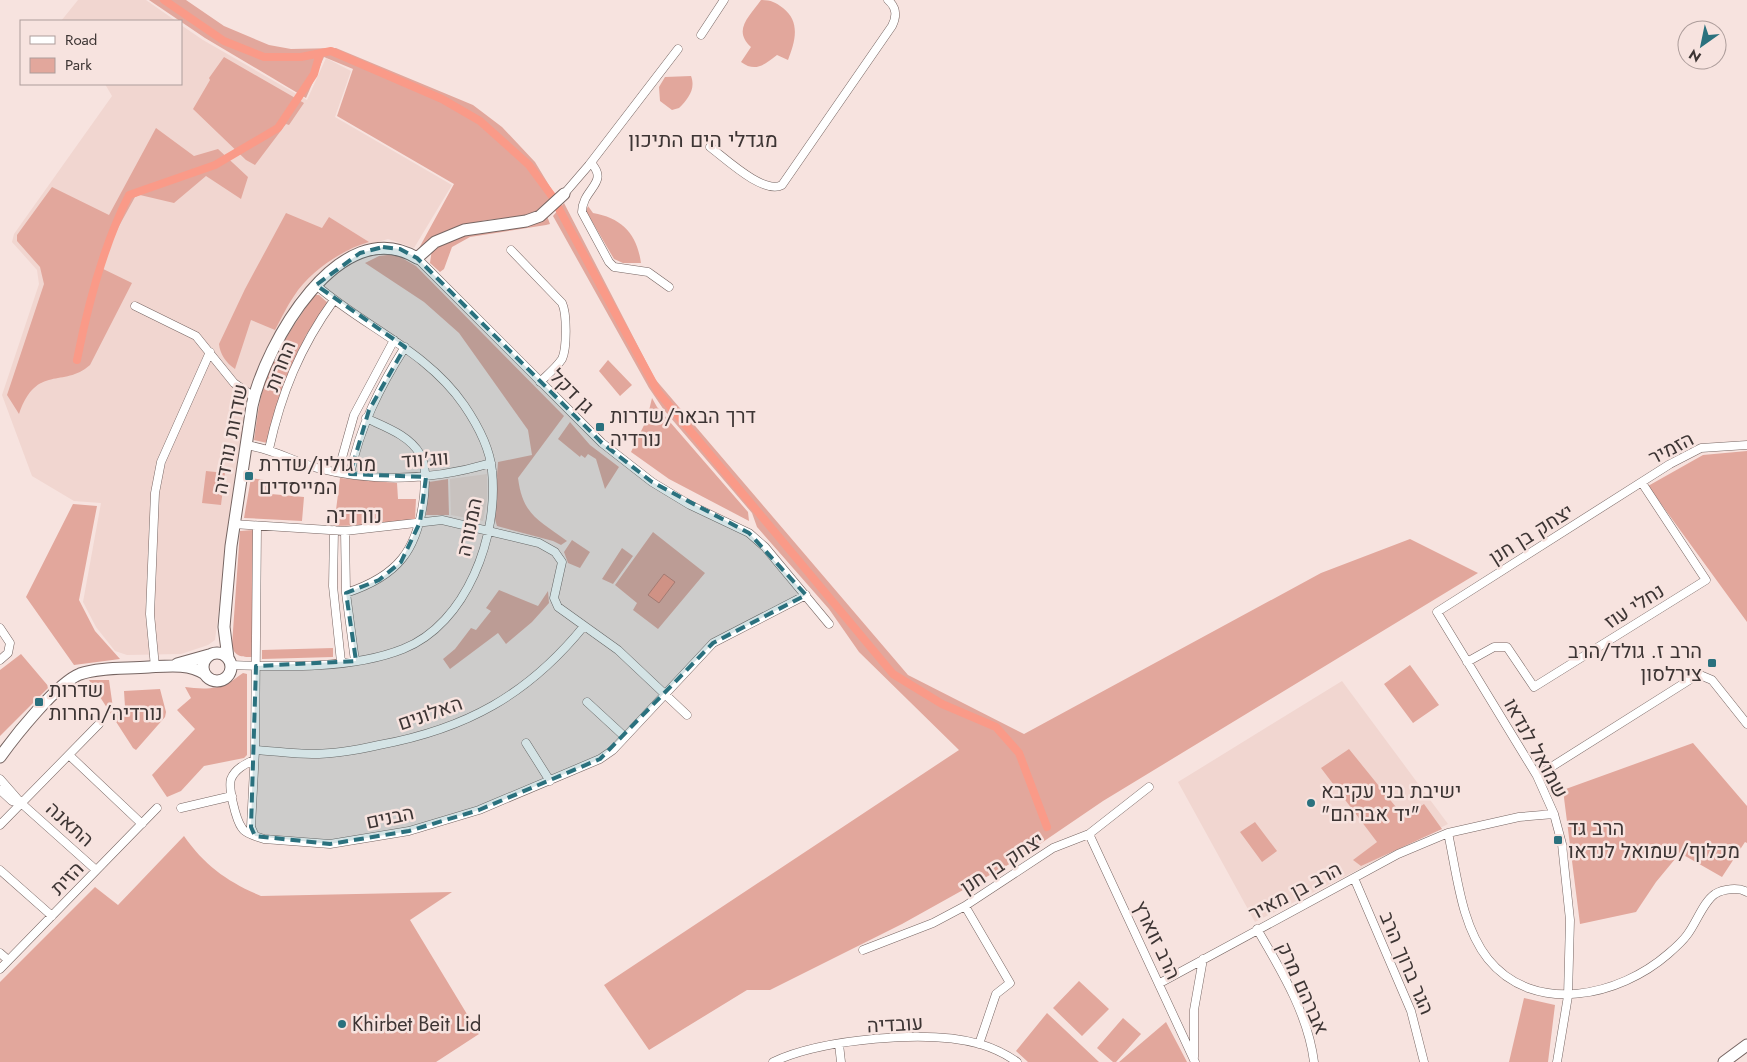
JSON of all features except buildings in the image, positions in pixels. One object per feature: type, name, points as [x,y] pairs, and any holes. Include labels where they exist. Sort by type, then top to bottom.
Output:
[{"type":"street","points":[[701,35],[724,0]]},
{"type":"street","points":[[710,147],[763,185],[777,188],[782,185],[892,26],[896,12],[888,0]]},
{"type":"street","points":[[417,258],[435,242],[464,230],[526,221],[540,216],[564,194],[591,163],[678,49]]},
{"type":"street","points":[[591,163],[599,172],[599,177],[586,196],[582,212],[609,262],[614,267],[648,272],[669,287]]},
{"type":"street","name":"שדרות נורדיה","points":[[211,654],[220,644],[224,627],[233,524],[254,397],[282,335],[300,304],[316,285],[346,261],[374,249],[400,249],[417,258]]},
{"type":"street","points":[[511,250],[562,303],[565,311],[564,353],[558,364],[540,382]]},
{"type":"street","name":"גן דקל","points":[[417,258],[582,425],[641,475],[690,505],[749,533],[765,547],[829,624]]},
{"type":"street","name":"המנורה","points":[[230,662],[256,666],[356,661],[404,649],[436,629],[456,606],[470,584],[482,555],[488,530],[492,466],[478,428],[456,394],[405,347],[334,300],[316,285]]},
{"type":"street","name":"החרות","points":[[269,449],[274,426],[303,347],[334,300]]},
{"type":"street","points":[[135,306],[189,330],[210,352],[234,383],[254,397]]},
{"type":"street","points":[[338,472],[354,416],[394,340]]},
{"type":"street","points":[[350,474],[366,418],[386,376],[405,347]]},
{"type":"street","points":[[155,667],[150,614],[154,494],[162,462],[210,352]]},
{"type":"street","points":[[346,593],[379,580],[401,562],[415,538],[420,522],[425,477],[420,454],[411,443],[395,431],[366,418]]},
{"type":"street","name":"ווג'ווד","points":[[245,445],[269,449],[299,462],[338,472],[390,478],[425,477],[492,466]]},
{"type":"street","name":"הזמיר","points":[[1642,483],[1670,464],[1701,448],[1747,445]]},
{"type":"street","points":[[475,472],[492,466]]},
{"type":"street","name":"יצחק בן חנן","points":[[1437,612],[1642,483]]},
{"type":"street","name":"נחלי עוז","points":[[1467,662],[1494,647],[1507,647],[1534,687],[1706,580],[1642,483]]},
{"type":"street","points":[[233,524],[345,531],[442,520],[539,543],[559,556],[562,569],[554,602],[618,650],[686,716]]},
{"type":"street","points":[[255,836],[251,827],[255,750],[257,526]]},
{"type":"street","points":[[334,530],[333,593],[341,662]]},
{"type":"street","points":[[345,531],[346,593],[356,661]]},
{"type":"street","name":"הבנים","points":[[255,836],[264,839],[330,844],[384,836],[460,817],[550,781],[607,755],[713,643],[806,595]]},
{"type":"street","name":"שמואל לנדאו","points":[[1437,612],[1537,776],[1554,814],[1562,844],[1570,920],[1568,996],[1557,1062]]},
{"type":"street","name":"האלונים","points":[[255,750],[310,754],[340,752],[435,733],[469,718],[516,692],[556,659],[584,626]]},
{"type":"street","name":"שדרות נורדיה","points":[[224,627],[230,662]]},
{"type":"street","points":[[0,628],[10,643],[10,648],[0,660]]},
{"type":"street","points":[[0,746],[20,730],[64,685],[76,676],[93,672],[170,666],[190,668],[214,680],[222,680],[229,674],[230,662],[222,653],[211,654],[170,666]]},
{"type":"street","points":[[205,674],[204,663],[211,654]]},
{"type":"street","points":[[1537,776],[1700,675],[1712,680],[1747,724]]},
{"type":"street","points":[[587,702],[625,737]]},
{"type":"street","points":[[0,825],[99,724]]},
{"type":"street","points":[[0,757],[20,730]]},
{"type":"street","points":[[526,744],[550,781]]},
{"type":"street","points":[[69,755],[142,824]]},
{"type":"street","points":[[254,760],[244,765],[230,780],[237,820],[242,830],[255,836]]},
{"type":"street","name":"התאנה","points":[[0,779],[21,803],[96,870]]},
{"type":"street","name":"יצחק בן חנן","points":[[863,950],[933,923],[966,906],[1053,848],[1089,834],[1149,787]]},
{"type":"street","name":"התאנה","points":[[0,790],[12,800],[21,803]]},
{"type":"street","points":[[181,808],[232,796]]},
{"type":"street","name":"הזית","points":[[0,969],[157,808]]},
{"type":"street","name":"הרב בן מאיר","points":[[1160,982],[1398,854],[1448,834],[1519,817],[1554,814]]},
{"type":"street","name":"הרב זוארץ","points":[[1089,834],[1160,982],[1194,1062]]},
{"type":"street","points":[[1448,834],[1465,911],[1474,936],[1488,959],[1521,984],[1551,995],[1568,996],[1618,984],[1643,972],[1668,954],[1687,935],[1713,895],[1724,889],[1747,892]]},
{"type":"street","points":[[0,870],[52,916]]},
{"type":"street","name":"הגר ברוך הרב","points":[[1354,878],[1411,1011],[1424,1062]]},
{"type":"street","points":[[966,906],[1010,983],[996,994],[979,1044]]},
{"type":"street","name":"אברהם מרק","points":[[1257,929],[1296,1001],[1312,1042],[1314,1062]]},
{"type":"street","points":[[0,953],[8,960]]},
{"type":"street","points":[[1194,1062],[1194,1010],[1203,958]]},
{"type":"street","name":"עובדיה","points":[[773,1062],[807,1051],[840,1044],[890,1038],[952,1039],[979,1044],[1007,1059],[1017,1062]]},
{"type":"street","points":[[840,1044],[841,1062]]},
{"type":"street","points":[[1724,1062],[1747,1045]]},
{"type":"highlighted area","points":[[383,247],[400,249],[417,258],[602,443],[652,482],[749,533],[806,595],[713,643],[600,759],[479,810],[409,831],[330,844],[255,836],[251,827],[256,666],[356,661],[346,593],[379,580],[401,562],[420,522],[426,477],[350,474],[369,410],[405,347],[316,285],[360,253]]},
{"type":"shaded area","points":[[78,0],[146,0],[175,20],[62,20]]},
{"type":"shaded area","points":[[182,26],[203,40],[307,100],[326,58],[351,71],[335,117],[452,185],[414,248],[388,239],[350,250],[321,272],[297,296],[259,369],[239,448],[215,640],[208,645],[181,654],[127,655],[115,651],[96,627],[83,602],[101,503],[74,501],[32,476],[2,395],[39,284],[37,270],[12,242],[14,234],[112,96],[106,85],[182,85]]},
{"type":"shaded area","points":[[487,474],[487,499],[483,521],[451,515],[450,479]]},
{"type":"shaded area","points":[[664,574],[675,582],[659,603],[648,595]]},
{"type":"shaded area","name":"ישיבת בני עקיבא \"יד אברהם\"","points":[[1342,681],[1448,824],[1255,922],[1178,782]]},
{"type":"green space","points":[[149,0],[186,0],[224,26],[269,45],[291,49],[336,48],[473,105],[502,127],[535,162],[555,195],[538,211],[518,217],[485,220],[466,225],[445,234],[418,250],[454,184],[337,116],[353,69],[324,57],[306,98],[205,38],[182,22],[182,20],[178,20]]},
{"type":"green space","points":[[761,0],[775,3],[789,14],[795,32],[793,46],[788,60],[777,55],[760,66],[751,67],[741,62],[751,47],[743,35],[743,29],[748,17]]},
{"type":"green space","points":[[224,57],[304,103],[289,125],[286,124],[255,165],[246,160],[193,109],[210,80],[209,78]]},
{"type":"green space","points":[[691,76],[692,89],[679,108],[672,110],[660,101],[659,87],[665,77]]},
{"type":"green space","points":[[156,128],[194,156],[218,149],[248,177],[241,199],[206,176],[174,203],[140,195],[135,197],[97,266],[132,283],[90,365],[70,376],[42,382],[26,398],[19,414],[7,395],[44,284],[40,267],[17,241],[17,235],[52,187],[109,215]]},
{"type":"green space","points":[[564,203],[655,379],[908,675],[1024,734],[1321,573],[1410,539],[1478,573],[1103,801],[1015,861],[902,924],[770,990],[747,990],[649,1050],[604,985],[959,750],[859,652],[829,609],[757,527],[752,513],[664,410],[649,388],[553,216]]},
{"type":"green space","points":[[588,206],[593,213],[612,219],[626,229],[636,244],[641,263],[623,263],[614,259],[586,211]]},
{"type":"green space","points":[[286,213],[322,228],[329,217],[369,242],[348,250],[308,278],[291,300],[275,330],[251,320],[235,369],[224,358],[219,344],[245,289]]},
{"type":"green space","points":[[547,216],[550,224],[470,237],[452,247],[444,269],[440,272],[430,263],[432,249],[456,236]]},
{"type":"green space","points":[[395,254],[416,266],[564,416],[518,478],[520,491],[528,509],[541,522],[567,541],[561,545],[553,541],[497,526],[494,516],[498,462],[532,455],[528,430],[459,333],[424,302],[365,263],[379,256]]},
{"type":"green space","points":[[314,295],[319,295],[328,303],[306,335],[270,429],[267,443],[254,440],[258,409],[266,379],[288,336]]},
{"type":"green space","points":[[608,360],[632,385],[620,396],[599,371]]},
{"type":"green space","points":[[652,398],[657,407],[748,512],[749,521],[669,479],[631,452],[647,419]]},
{"type":"green space","points":[[570,422],[590,445],[619,467],[605,489],[596,459],[588,454],[585,458],[581,455],[580,457],[558,439]]},
{"type":"green space","points":[[1747,451],[1747,622],[1648,486],[1703,455]]},
{"type":"green space","points":[[206,471],[225,473],[221,505],[202,503]]},
{"type":"green space","points":[[251,478],[271,481],[271,494],[304,497],[302,521],[244,518]]},
{"type":"green space","points":[[340,478],[397,483],[398,499],[416,499],[415,519],[375,525],[334,526]]},
{"type":"green space","points":[[448,479],[449,515],[426,515],[429,482]]},
{"type":"green space","points":[[73,504],[97,506],[79,600],[95,631],[120,659],[74,665],[26,597]]},
{"type":"green space","points":[[253,530],[252,657],[245,657],[239,656],[232,645],[240,531]]},
{"type":"green space","points":[[653,532],[705,573],[658,629],[633,610],[637,603],[615,585]]},
{"type":"green space","points":[[572,540],[590,552],[580,568],[568,563],[564,552]]},
{"type":"green space","points":[[622,548],[633,556],[613,584],[602,579]]},
{"type":"green space","points":[[499,590],[538,606],[548,591],[549,603],[532,622],[506,644],[498,633],[450,669],[443,659],[455,649],[471,628],[476,630],[491,611],[486,608]]},
{"type":"green space","points":[[333,648],[333,657],[262,659],[262,650]]},
{"type":"green space","points":[[21,654],[49,687],[0,736],[0,670]]},
{"type":"green space","points":[[1410,665],[1439,705],[1413,723],[1384,684]]},
{"type":"green space","points":[[243,673],[247,674],[247,755],[244,758],[204,766],[181,791],[167,797],[152,775],[195,729],[177,710],[191,698],[185,687],[219,687],[229,683]]},
{"type":"green space","points":[[89,680],[109,680],[113,708],[125,707],[124,691],[160,689],[166,712],[165,717],[136,750]]},
{"type":"green space","points":[[1693,743],[1747,806],[1747,843],[1745,842],[1722,877],[1680,853],[1656,882],[1636,912],[1580,924],[1563,790]]},
{"type":"green space","points":[[1349,749],[1404,817],[1424,804],[1442,829],[1361,866],[1353,860],[1377,842],[1321,768]]},
{"type":"green space","points":[[1255,822],[1277,851],[1262,862],[1240,832]]},
{"type":"green space","points":[[184,836],[200,856],[218,872],[238,885],[261,896],[452,892],[410,920],[479,1034],[436,1062],[0,1062],[0,982],[95,887],[118,905]]},
{"type":"green space","points":[[1079,981],[1109,1009],[1082,1036],[1053,1008]]},
{"type":"green space","points":[[1524,998],[1555,1005],[1548,1062],[1509,1062]]},
{"type":"green space","points":[[1047,1013],[1099,1062],[1028,1062],[1016,1051]]},
{"type":"green space","points":[[1123,1018],[1141,1034],[1116,1062],[1113,1062],[1097,1048]]},
{"type":"green space","points":[[1166,1022],[1187,1062],[1119,1062]]},
{"type":"waterway","points":[[164,0],[224,41],[264,57],[301,57],[331,51],[442,99],[480,121],[529,165],[552,196],[658,392],[893,674],[942,704],[996,727],[1019,753],[1047,827]]},
{"type":"waterway","points":[[77,360],[97,276],[111,234],[129,195],[215,165],[278,128],[314,74],[320,53]]},
{"type":"place","name":"דרך הבאר/שדרות נורדיה","points":[[600,427]]},
{"type":"place","name":"מרגולין/שדרת המייסדים","points":[[249,476]]},
{"type":"place","name":"הרב ז. גולד/הרב צירלסון","points":[[1712,663]]},
{"type":"place","name":"שדרות נורדיה/החרות","points":[[39,702]]},
{"type":"place","name":"ישיבת בני עקיבא \"יד אברהם\"","points":[[1311,803]]},
{"type":"place","name":"הרב גד מכלוף/שמואל לנדאו","points":[[1558,840]]},
{"type":"place","name":"Khirbet Beit Lid","points":[[342,1024]]},
{"type":"district","name":"מגדלי הים התיכון","points":[[703,140]]},
{"type":"district","name":"נורדיה","points":[[354,515]]}]
